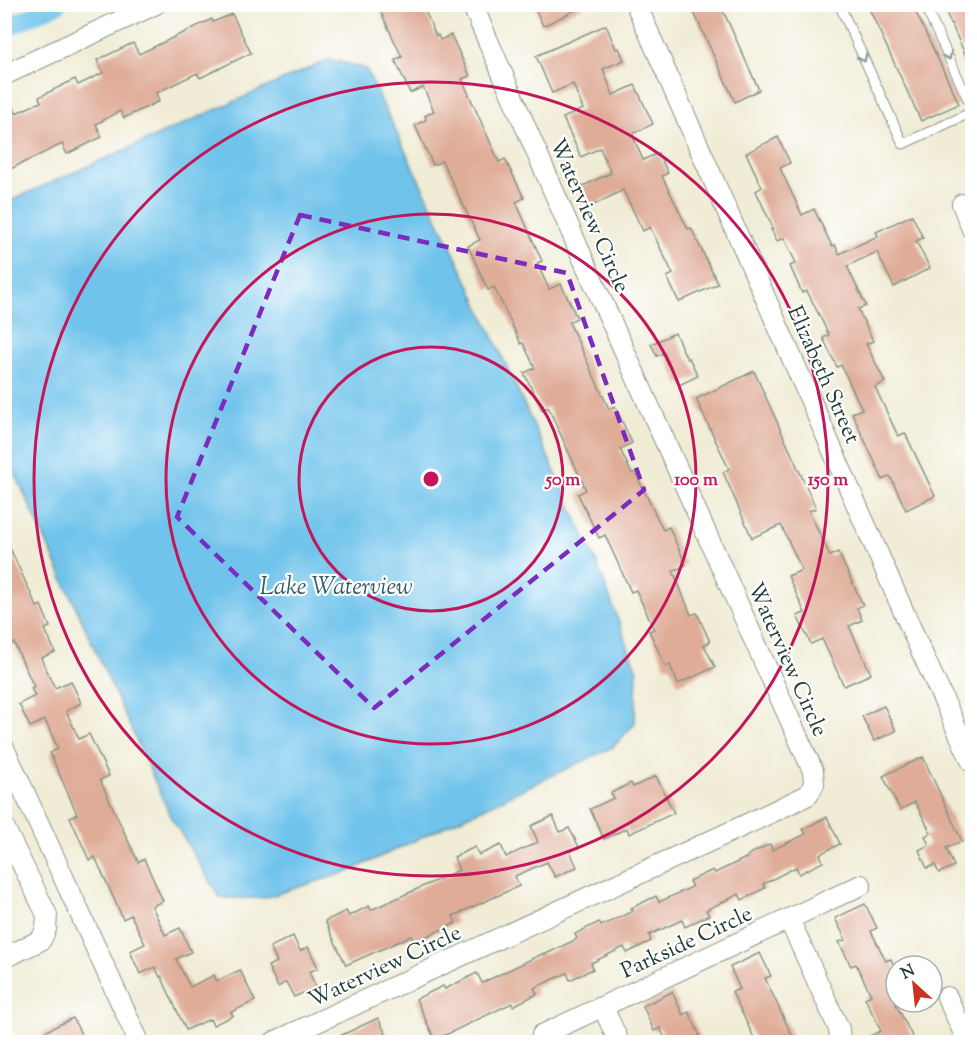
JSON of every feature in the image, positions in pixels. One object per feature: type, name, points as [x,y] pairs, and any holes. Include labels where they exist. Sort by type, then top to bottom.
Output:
[{"type":"street","points":[[4,75],[156,4]]},
{"type":"street","name":"Waterview Circle","points":[[274,1042],[808,795],[814,784],[813,771],[584,261],[472,4]]},
{"type":"street","name":"Elizabeth Street","points":[[636,4],[972,762]]},
{"type":"street","points":[[962,204],[972,229]]},
{"type":"street","points":[[4,748],[139,1042]]},
{"type":"street","points":[[4,827],[47,915],[47,922],[41,940],[4,958]]},
{"type":"street","name":"Parkside Circle","points":[[542,1035],[861,885]]},
{"type":"street","name":"Parkside Circle","points":[[789,919],[839,1029],[840,1042]]},
{"type":"street","points":[[947,997],[968,1042]]},
{"type":"street","points":[[603,1007],[619,1042]]},
{"type":"lane","points":[[839,4],[903,144],[972,112]]},
{"type":"lane","points":[[924,4],[972,108]]},
{"type":"highlighted area","points":[[300,215],[567,273],[644,490],[374,708],[177,517]]},
{"type":"water","name":"Lake Waterview","points":[[330,59],[366,69],[474,295],[598,566],[637,671],[635,723],[613,747],[350,871],[264,898],[220,898],[171,817],[5,451],[5,203]]},
{"type":"building","points":[[377,4],[422,4],[436,36],[438,35],[440,40],[451,35],[470,76],[462,79],[499,162],[505,159],[524,198],[516,202],[542,261],[537,263],[549,289],[561,284],[577,318],[569,322],[609,409],[615,406],[632,443],[620,449],[632,474],[635,472],[663,530],[669,527],[686,565],[673,571],[691,615],[697,613],[710,642],[704,645],[715,667],[678,684],[670,665],[666,667],[649,631],[654,629],[636,590],[631,592],[605,535],[599,538],[578,494],[586,490],[548,407],[542,410],[524,373],[535,368],[494,287],[488,290],[468,246],[480,240],[442,161],[433,165],[415,125],[426,120],[425,116],[434,111],[423,87],[410,93],[395,60],[402,57]]},
{"type":"building","points":[[533,4],[588,4],[543,26]]},
{"type":"building","points":[[690,4],[720,4],[759,90],[735,102]]},
{"type":"building","points":[[867,4],[912,4],[959,104],[921,121]]},
{"type":"building","points":[[942,4],[972,4],[972,69]]},
{"type":"building","points":[[232,14],[251,53],[200,78],[197,73],[156,93],[159,101],[124,118],[120,111],[96,124],[102,137],[67,154],[62,144],[4,172],[4,89],[16,113],[41,102],[39,97],[75,79],[78,85],[103,73],[97,60],[133,43],[139,54],[212,19],[213,22]]},
{"type":"building","points":[[606,25],[616,49],[619,48],[624,60],[603,69],[613,95],[635,85],[653,124],[632,134],[643,160],[658,153],[668,173],[662,176],[688,229],[691,228],[718,284],[679,302],[667,277],[673,274],[650,227],[643,231],[623,190],[588,208],[578,188],[611,173],[600,148],[581,157],[563,118],[583,109],[573,84],[552,93],[536,56]]},
{"type":"building","points":[[778,137],[790,163],[780,168],[802,215],[814,209],[832,246],[835,245],[839,254],[878,236],[876,232],[912,215],[923,238],[916,241],[930,268],[894,287],[877,252],[847,266],[866,306],[858,309],[873,341],[866,344],[885,382],[875,387],[898,436],[905,433],[935,496],[906,510],[890,476],[883,480],[852,413],[862,409],[841,365],[837,367],[823,338],[829,335],[807,291],[802,293],[790,266],[796,263],[784,238],[777,241],[756,191],[762,187],[746,153]]},
{"type":"building","points":[[675,333],[698,376],[679,385],[664,353],[657,356],[651,344]]},
{"type":"building","points":[[754,371],[816,508],[809,511],[830,556],[838,552],[863,605],[857,608],[862,620],[849,626],[871,674],[844,686],[822,639],[811,644],[797,616],[805,613],[788,576],[802,570],[781,525],[752,538],[723,472],[729,469],[696,399]]},
{"type":"building","points":[[4,535],[37,607],[41,605],[50,627],[45,629],[55,652],[41,658],[55,688],[71,681],[81,703],[66,711],[79,739],[89,734],[109,776],[100,780],[138,862],[144,859],[163,901],[152,906],[165,935],[180,928],[191,952],[176,959],[190,987],[214,975],[217,981],[240,970],[255,1001],[231,1012],[233,1016],[213,1025],[210,1019],[186,1030],[155,967],[140,974],[130,951],[145,944],[131,915],[123,919],[95,857],[89,860],[70,817],[77,814],[50,753],[58,749],[45,720],[30,727],[19,704],[35,696],[31,688],[34,687],[14,643],[8,645],[4,637]]},
{"type":"building","points":[[884,706],[896,731],[874,741],[862,716]]},
{"type":"building","points":[[923,757],[962,841],[946,848],[954,866],[939,873],[935,865],[927,868],[919,850],[929,845],[925,836],[931,833],[915,802],[900,810],[883,776]]},
{"type":"building","points":[[656,776],[674,813],[629,834],[627,828],[604,839],[590,809],[614,798],[611,793],[631,783],[633,787]]},
{"type":"building","points":[[553,816],[560,832],[569,828],[579,847],[570,851],[577,867],[555,877],[547,862],[515,876],[519,886],[453,916],[456,923],[414,942],[411,936],[346,965],[325,921],[346,911],[349,916],[369,906],[371,910],[459,870],[454,857],[475,847],[479,855],[501,845],[506,857],[538,842],[531,826]]},
{"type":"building","points":[[827,817],[840,844],[820,854],[823,862],[799,874],[796,867],[763,884],[765,888],[742,900],[739,894],[706,910],[709,915],[685,927],[682,920],[649,935],[651,941],[627,953],[624,947],[591,963],[593,969],[570,980],[567,973],[534,988],[537,994],[513,1006],[512,1003],[435,1040],[416,999],[443,986],[445,989],[477,973],[482,983],[577,939],[575,934],[599,922],[601,926],[633,911],[631,908],[656,896],[659,902],[692,887],[689,881],[713,870],[715,873],[770,844],[772,850],[806,834],[803,829]]},
{"type":"building","points":[[865,904],[877,928],[871,931],[884,957],[884,1014],[901,1014],[915,1042],[857,1042],[881,1031],[865,998],[871,995],[856,964],[851,966],[839,942],[846,940],[835,918]]},
{"type":"building","points":[[293,936],[300,951],[308,947],[318,968],[309,972],[316,987],[294,997],[286,982],[278,987],[268,966],[277,962],[270,947]]},
{"type":"building","points":[[760,953],[771,976],[765,978],[795,1042],[756,1042],[732,992],[740,989],[730,967]]},
{"type":"building","points":[[672,992],[683,1015],[689,1012],[700,1036],[686,1042],[667,1042],[660,1028],[654,1031],[643,1006]]},
{"type":"building","points":[[73,1018],[85,1042],[47,1042],[42,1033]]},
{"type":"building","points":[[378,1018],[390,1042],[327,1042]]},
{"type":"waterway","points":[[4,29],[58,4]]}]
